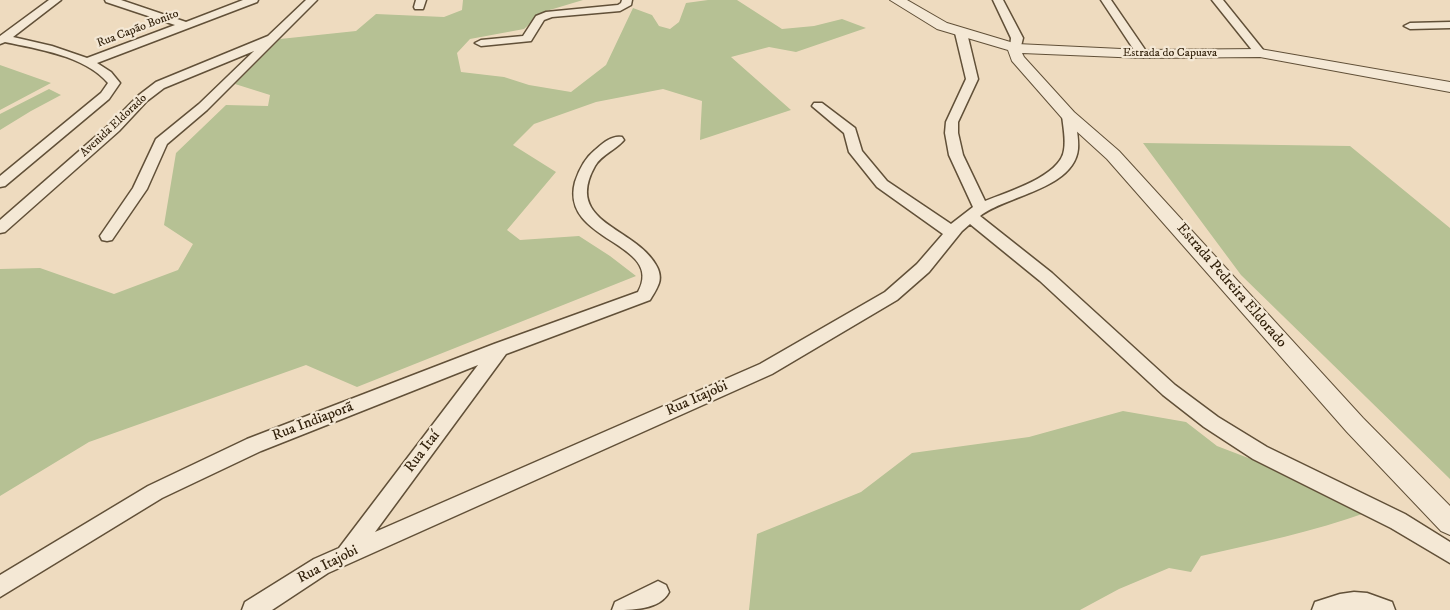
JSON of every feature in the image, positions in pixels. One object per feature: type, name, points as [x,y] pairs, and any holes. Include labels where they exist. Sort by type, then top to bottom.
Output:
[{"type":"street","points":[[3,40],[56,0]]},
{"type":"street","points":[[110,0],[185,26]]},
{"type":"street","name":"Rua Capão Bonito","points":[[88,62],[253,0]]},
{"type":"street","name":"Avenida Eldorado","points":[[107,236],[140,189],[161,142],[203,107],[312,0]]},
{"type":"street","points":[[481,43],[527,38],[540,18],[550,14],[620,8],[627,4],[627,0]]},
{"type":"street","name":"Estrada do Capuava","points":[[897,0],[942,26],[1016,48],[1142,54],[1260,53],[1450,87]]},
{"type":"street","points":[[998,0],[1017,38],[1016,48]]},
{"type":"street","points":[[1106,0],[1142,54]]},
{"type":"street","points":[[1217,0],[1260,53]]},
{"type":"street","points":[[1410,26],[1450,25]]},
{"type":"street","points":[[961,33],[972,79],[953,118],[950,129],[955,152],[976,213],[1169,390],[1211,422],[1260,453],[1398,521],[1450,553]]},
{"type":"street","name":"Avenida Eldorado","points":[[0,228],[114,128],[143,98],[160,85],[272,39]]},
{"type":"street","points":[[0,183],[111,90],[114,84],[110,76],[88,62],[23,42],[3,40]]},
{"type":"street","name":"Estrada Pedreira Eldorado","points":[[1016,48],[1017,58],[1068,115],[1113,155],[1355,425],[1450,523]]},
{"type":"street","points":[[818,106],[850,131],[856,152],[870,172],[882,184],[954,233]]},
{"type":"street","name":"Rua Itajobi","points":[[253,610],[321,566],[766,369],[891,296],[924,268],[957,227],[976,213],[1056,174],[1067,162],[1071,143],[1068,115]]},
{"type":"street","name":"Rua Indiaporã","points":[[0,587],[155,492],[254,445],[500,349],[644,296],[651,287],[652,279],[649,268],[640,254],[629,244],[592,220],[581,203],[582,182],[594,157],[617,140]]},
{"type":"street","name":"Rua Itaí","points":[[346,555],[500,349]]},
{"type":"street","points":[[623,610],[658,592]]},
{"type":"street","points":[[1323,610],[1349,601],[1360,602],[1384,610]]},
{"type":"green space","points":[[463,0],[583,0],[543,12],[524,29],[470,39],[457,53],[461,72],[504,77],[529,85],[571,92],[606,65],[633,8],[652,15],[659,26],[670,29],[679,22],[686,3],[708,0],[737,0],[782,29],[814,26],[842,19],[866,28],[796,52],[769,47],[731,57],[791,110],[700,140],[702,101],[663,89],[596,102],[534,124],[513,145],[556,172],[507,230],[520,240],[579,236],[636,276],[357,387],[306,365],[89,442],[0,496],[0,269],[40,268],[114,294],[178,270],[193,244],[164,225],[176,153],[226,105],[268,106],[270,95],[235,84],[280,39],[356,31],[376,14],[444,17],[462,10]]},
{"type":"green space","points":[[0,65],[51,83],[0,110]]},
{"type":"green space","points":[[49,89],[61,95],[0,130],[0,114]]},
{"type":"green space","points":[[1143,143],[1350,146],[1450,228],[1450,479],[1241,275]]},
{"type":"green space","points":[[1123,411],[1186,422],[1217,446],[1264,464],[1368,512],[1306,531],[1201,556],[1191,572],[1169,568],[1119,589],[1080,610],[749,610],[757,534],[861,492],[912,453],[1029,437]]}]
